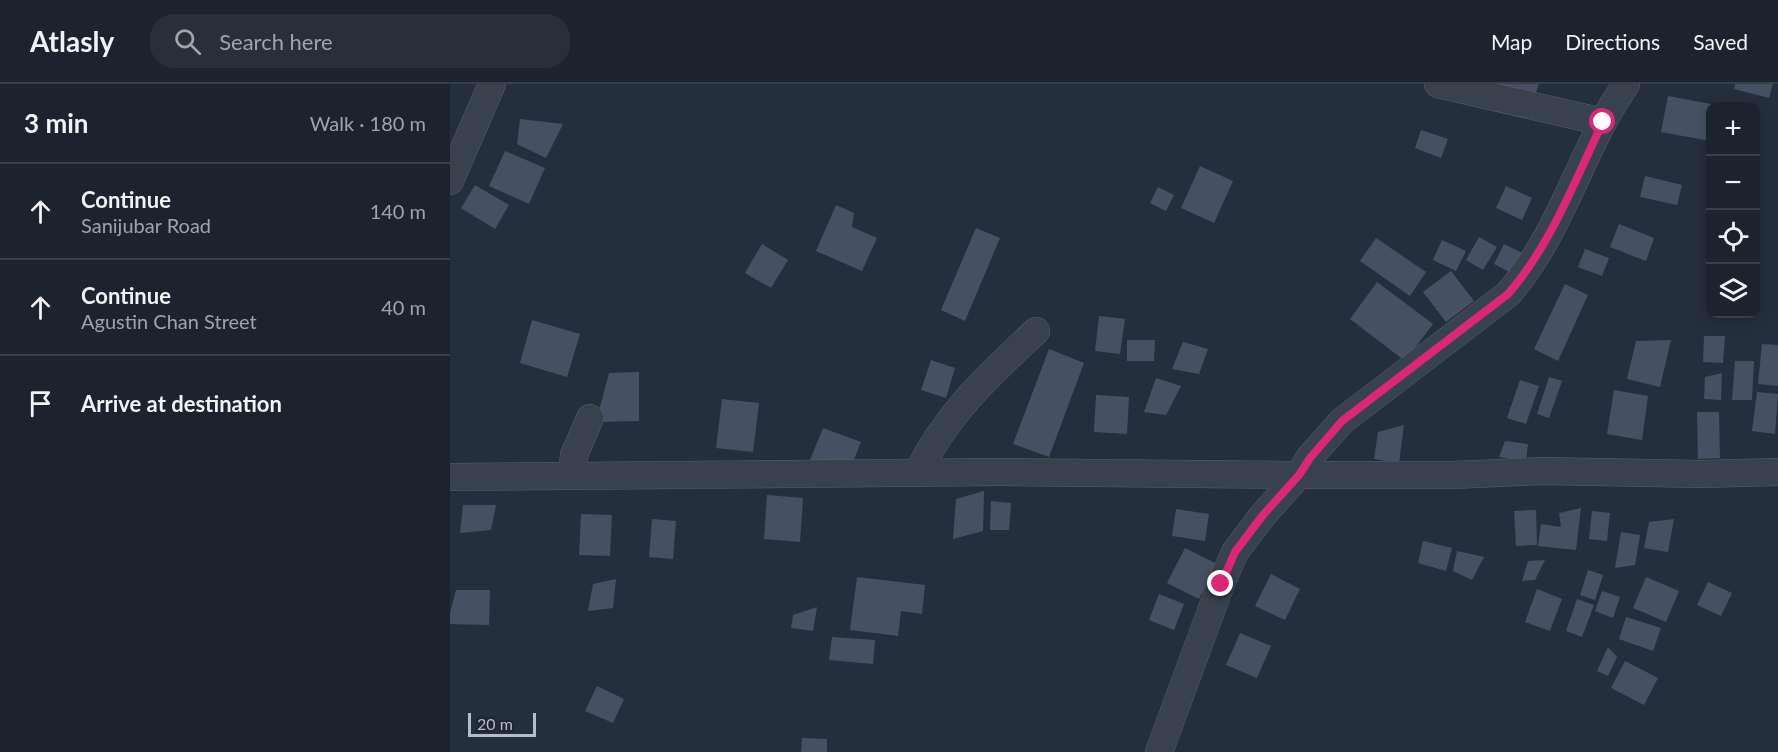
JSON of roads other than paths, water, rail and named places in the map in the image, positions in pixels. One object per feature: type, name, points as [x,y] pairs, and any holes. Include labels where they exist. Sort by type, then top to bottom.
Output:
[{"type":"street","points":[[450,181],[492,84]]},
{"type":"street","points":[[1438,84],[1603,122]]},
{"type":"street","points":[[1159,752],[1235,552],[1342,421],[1508,294],[1523,277],[1547,239],[1603,122],[1626,84]]},
{"type":"street","points":[[918,472],[939,434],[974,390],[1036,331]]},
{"type":"street","points":[[572,475],[574,455],[590,418]]},
{"type":"street","points":[[450,477],[918,472],[1453,475],[1543,471],[1701,474],[1778,472]]}]
